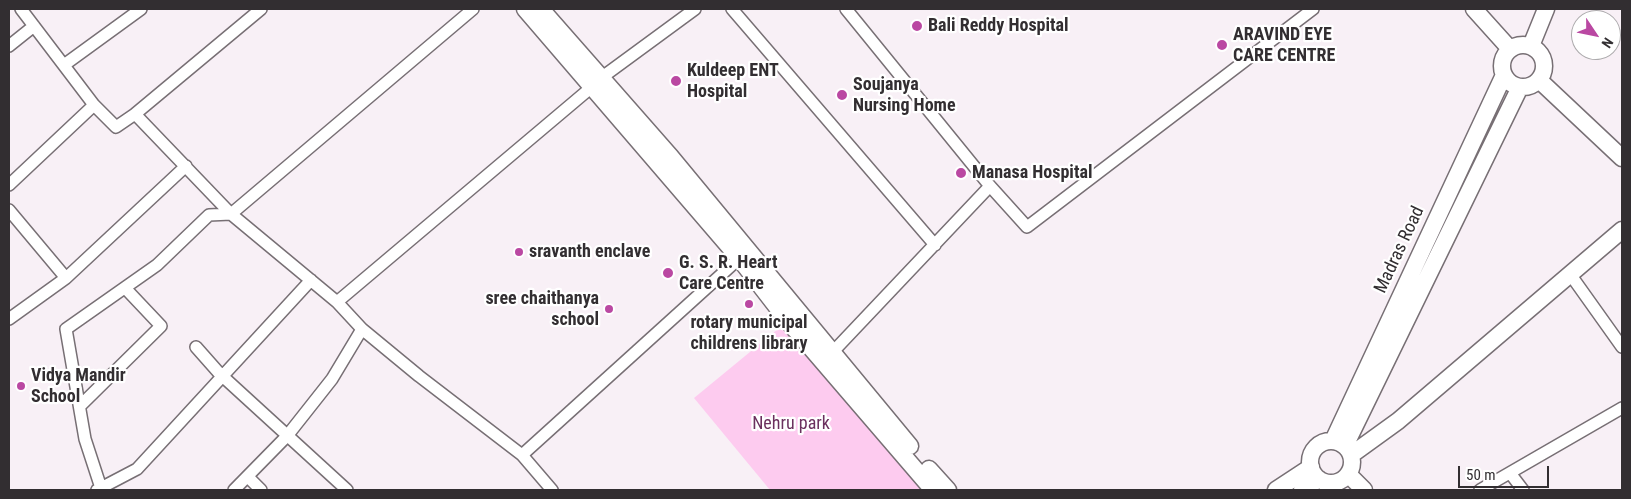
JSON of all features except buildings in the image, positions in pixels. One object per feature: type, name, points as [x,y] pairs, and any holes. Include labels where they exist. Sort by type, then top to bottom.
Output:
[{"type":"main road","points":[[525,9],[597,82]]},
{"type":"main road","points":[[541,9],[597,82],[744,255],[787,320],[828,358],[948,490]]},
{"type":"main road","points":[[1474,9],[1510,49]]},
{"type":"main road","points":[[1530,46],[1546,9]]},
{"type":"main road","points":[[1516,46],[1530,46],[1541,54],[1544,61],[1543,74],[1534,85],[1520,88],[1508,81],[1504,75],[1502,61],[1510,49],[1516,46]]},
{"type":"main road","name":"Madras Road","points":[[1343,447],[1504,75]]},
{"type":"main road","points":[[1539,80],[1622,158]]},
{"type":"main road","points":[[1343,447],[1520,88]]},
{"type":"main road","points":[[1343,447],[1352,465],[1345,477],[1332,483],[1315,473],[1311,454],[1320,444],[1343,447],[1398,421],[1622,230]]},
{"type":"main road","points":[[828,358],[933,490]]},
{"type":"main road","points":[[1276,490],[1315,473]]},
{"type":"main road","points":[[1302,490],[1315,473]]},
{"type":"street","points":[[20,9],[94,105],[116,127],[135,114],[261,9]]},
{"type":"street","points":[[64,65],[141,9]]},
{"type":"street","points":[[311,280],[137,470],[99,489],[86,439],[66,329],[126,289],[157,265],[209,215],[231,214],[473,9]]},
{"type":"street","points":[[337,302],[597,82],[695,9]]},
{"type":"street","points":[[732,9],[936,245]]},
{"type":"street","points":[[846,9],[990,186],[1027,227],[1313,9]]},
{"type":"street","points":[[9,46],[34,26]]},
{"type":"street","points":[[9,185],[94,105]]},
{"type":"street","points":[[135,114],[231,214],[337,302],[362,329],[419,376],[522,455],[552,490]]},
{"type":"street","points":[[9,319],[66,278],[186,166]]},
{"type":"street","points":[[828,358],[990,186]]},
{"type":"street","points":[[9,210],[66,278]]},
{"type":"street","points":[[522,455],[744,255]]},
{"type":"street","points":[[1570,274],[1622,347]]},
{"type":"street","points":[[80,406],[161,326],[126,289]]},
{"type":"street","points":[[234,490],[287,436],[332,379],[362,329]]},
{"type":"street","points":[[196,347],[287,436],[347,490]]},
{"type":"street","points":[[1480,490],[1622,408]]},
{"type":"street","points":[[1510,473],[1522,490]]},
{"type":"street","points":[[248,477],[261,490]]},
{"type":"green space","name":"Nehru park","points":[[784,324],[921,490],[770,490],[694,398]]},
{"type":"place","name":"Bali Reddy Hospital","points":[[917,26]]},
{"type":"place","name":"ARAVIND EYE CARE CENTRE","points":[[1222,45]]},
{"type":"place","name":"Kuldeep ENT Hospital","points":[[676,81]]},
{"type":"place","name":"Soujanya Nursing Home","points":[[842,95]]},
{"type":"place","name":"Manasa Hospital","points":[[961,173]]},
{"type":"place","name":"sravanth enclave","points":[[519,252]]},
{"type":"place","name":"G. S. R. Heart Care Centre","points":[[668,273]]},
{"type":"place","name":"rotary municipal childrens library","points":[[749,304]]},
{"type":"place","name":"sree chaithanya school","points":[[609,309]]},
{"type":"place","name":"Vidya Mandir School","points":[[21,386]]}]
